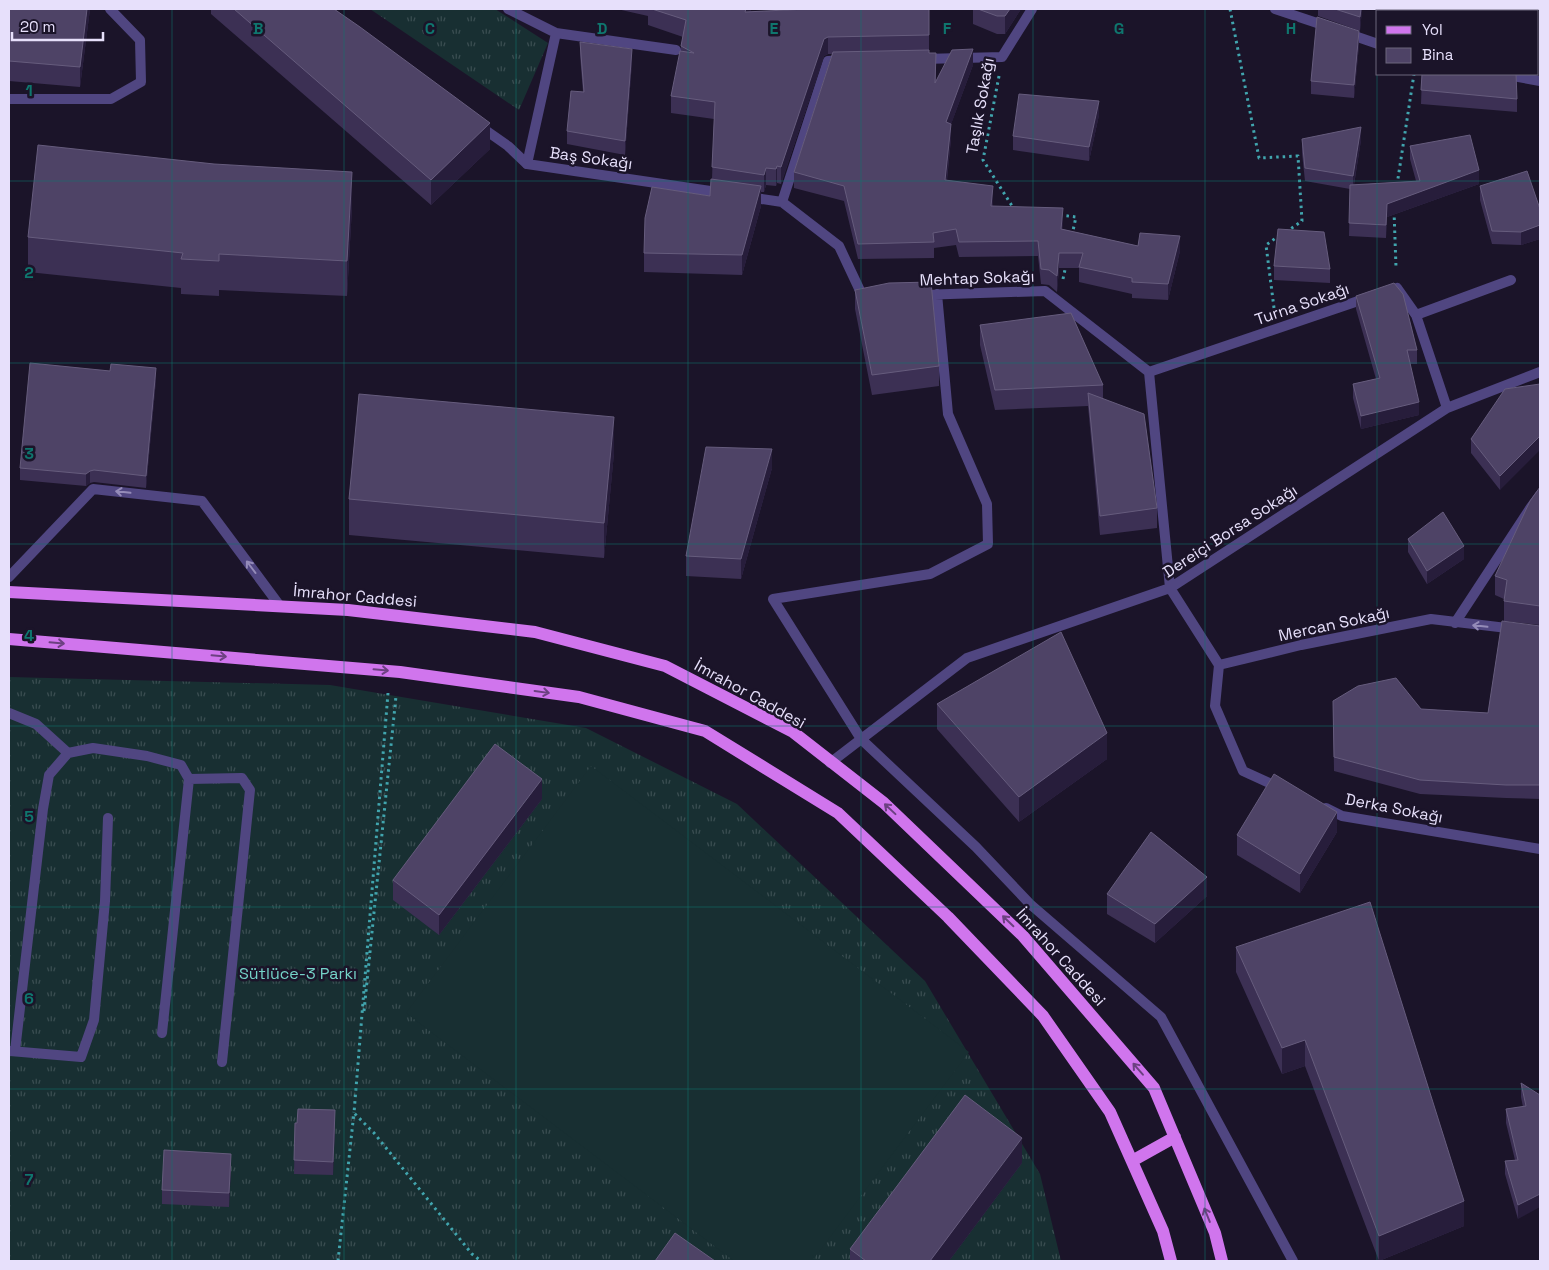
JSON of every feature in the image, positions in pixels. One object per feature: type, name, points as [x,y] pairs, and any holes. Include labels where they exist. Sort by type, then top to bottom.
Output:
[{"type":"main road","name":"İmrahor Caddesi","points":[[9,592],[348,610],[535,632],[665,666],[793,732],[830,763],[884,803],[1023,936],[1154,1088],[1214,1233],[1222,1261]]},
{"type":"main road","points":[[9,639],[390,670],[579,697],[705,731],[838,813],[948,917],[1042,1016],[1110,1112],[1163,1231],[1171,1261]]},
{"type":"main road","points":[[1132,1161],[1175,1138]]},
{"type":"street","points":[[9,99],[111,99],[141,82],[140,40],[110,9]]},
{"type":"street","points":[[508,9],[556,33],[676,50]]},
{"type":"street","name":"Taşlık Sokağı","points":[[1002,57],[1032,9]]},
{"type":"street","points":[[1275,9],[1376,43]]},
{"type":"street","name":"Baş Sokağı","points":[[556,33],[527,164],[782,202]]},
{"type":"street","points":[[915,59],[1002,57]]},
{"type":"street","points":[[857,60],[828,61],[782,202],[840,246],[863,297],[872,297]]},
{"type":"street","points":[[1507,75],[1540,81]]},
{"type":"street","points":[[476,124],[508,146],[527,164]]},
{"type":"street","points":[[1416,315],[1512,280]]},
{"type":"street","points":[[1389,291],[1416,315],[1447,408]]},
{"type":"street","name":"Turna Sokağı","points":[[1149,372],[1389,291]]},
{"type":"street","name":"Mehtap Sokağı","points":[[909,295],[1045,292],[1149,372]]},
{"type":"street","points":[[937,294],[948,414],[987,504],[988,544],[930,574],[773,599],[860,739],[976,847],[1030,904],[1161,1017],[1293,1261]]},
{"type":"street","points":[[1149,372],[1170,588],[1219,665],[1215,706],[1243,771],[1288,792]]},
{"type":"street","name":"Dereiçi Borsa Sokağı","points":[[830,763],[967,658],[1170,588],[1447,408],[1540,372]]},
{"type":"street","points":[[9,577],[93,489],[202,500],[280,606]]},
{"type":"street","points":[[1455,623],[1540,495]]},
{"type":"street","name":"Mercan Sokağı","points":[[1219,665],[1301,645],[1430,619],[1540,632]]},
{"type":"street","points":[[9,713],[36,724],[68,753]]},
{"type":"street","points":[[108,818],[105,901],[94,1020],[81,1057],[12,1051],[44,800],[49,775],[68,753],[93,748],[147,756],[181,765],[189,779],[162,1034]]},
{"type":"street","points":[[189,779],[242,778],[250,790],[222,1062]]},
{"type":"street","name":"Derka Sokağı","points":[[1315,804],[1342,816],[1540,849]]},
{"type":"path","points":[[1230,9],[1259,158],[1298,156],[1302,221],[1266,245],[1277,329]]},
{"type":"path","name":"Taşlık Sokağı","points":[[1002,57],[983,160],[1014,210]]},
{"type":"path","points":[[1397,186],[1414,75]]},
{"type":"path","points":[[1389,291],[1395,205]]},
{"type":"path","points":[[1058,215],[1076,217],[1072,236]]},
{"type":"path","points":[[1058,301],[1066,264]]},
{"type":"path","points":[[390,670],[354,1112],[374,1133],[472,1254],[481,1261]]},
{"type":"path","points":[[338,1261],[396,696]]},
{"type":"green space","points":[[370,9],[495,9],[548,43],[519,110]]},
{"type":"green space","name":"Sütlüce-3 Parkı","points":[[9,677],[330,685],[586,728],[737,804],[925,981],[1040,1174],[1061,1261],[9,1261]]},
{"type":"green space","points":[[591,766],[969,1052],[812,1261],[734,1261],[406,1013]]},
{"type":"building","points":[[9,9],[87,9],[80,67],[9,61]]},
{"type":"building","points":[[234,9],[334,9],[490,123],[431,180]]},
{"type":"building","points":[[652,9],[746,9],[745,12],[807,9],[929,9],[929,35],[828,37],[824,39],[781,167],[777,166],[776,169],[766,168],[764,175],[712,167],[715,102],[671,96],[680,51],[694,53],[681,46],[686,20]]},
{"type":"building","points":[[978,9],[1010,9],[1005,16],[997,16]]},
{"type":"building","points":[[1335,9],[1361,9],[1360,17]]},
{"type":"building","points":[[1317,17],[1359,31],[1354,85],[1311,81]]},
{"type":"building","points":[[580,42],[632,49],[625,141],[567,131],[571,91],[584,92]]},
{"type":"building","points":[[973,49],[946,122],[951,124],[945,180],[993,186],[991,206],[1063,208],[1061,229],[1138,246],[1140,233],[1180,236],[1168,284],[1132,282],[1132,278],[1079,267],[1083,253],[1059,253],[1057,276],[1049,270],[1041,269],[1038,241],[959,242],[956,229],[933,233],[934,242],[858,244],[844,186],[794,172],[833,52],[929,50],[929,53],[936,53],[935,83],[952,50]]},
{"type":"building","points":[[1422,75],[1516,75],[1517,99],[1421,90]]},
{"type":"building","points":[[1019,94],[1099,101],[1089,147],[1013,136]]},
{"type":"building","points":[[1361,127],[1353,176],[1305,168],[1302,139]]},
{"type":"building","points":[[1470,135],[1479,170],[1387,204],[1386,225],[1349,223],[1350,185],[1420,181],[1410,146]]},
{"type":"building","points":[[38,145],[214,164],[352,172],[347,261],[219,254],[219,261],[181,259],[183,253],[28,237]]},
{"type":"building","points":[[1527,171],[1540,209],[1540,225],[1521,232],[1492,231],[1480,186]]},
{"type":"building","points":[[711,179],[761,186],[742,255],[644,253],[645,218],[652,187],[710,196]]},
{"type":"building","points":[[1278,229],[1324,232],[1330,269],[1274,266]]},
{"type":"building","points":[[931,282],[939,366],[872,375],[855,290],[889,283]]},
{"type":"building","points":[[1394,283],[1403,294],[1417,350],[1407,350],[1419,402],[1361,416],[1353,384],[1380,378],[1356,296]]},
{"type":"building","points":[[1071,313],[1103,385],[995,390],[980,325]]},
{"type":"building","points":[[30,363],[110,371],[111,364],[156,368],[146,476],[94,470],[86,474],[20,468]]},
{"type":"building","points":[[1540,384],[1540,436],[1500,476],[1471,439],[1505,389]]},
{"type":"building","points":[[1088,393],[1144,414],[1157,508],[1100,516]]},
{"type":"building","points":[[359,394],[614,417],[604,523],[349,499]]},
{"type":"building","points":[[706,447],[772,449],[741,559],[686,556]]},
{"type":"building","points":[[1540,487],[1540,606],[1504,601],[1507,580],[1495,576],[1530,501]]},
{"type":"building","points":[[1443,512],[1464,546],[1427,571],[1408,539]]},
{"type":"building","points":[[1502,621],[1540,626],[1540,785],[1420,780],[1334,757],[1333,701],[1358,686],[1396,678],[1421,709],[1488,713]]},
{"type":"building","points":[[1061,632],[1107,733],[1019,797],[937,704]]},
{"type":"building","points":[[495,744],[542,779],[439,915],[393,880]]},
{"type":"building","points":[[1274,774],[1337,812],[1300,874],[1237,835]]},
{"type":"building","points":[[1151,832],[1207,877],[1155,924],[1107,894]]},
{"type":"building","points":[[1370,902],[1464,1201],[1379,1236],[1305,1040],[1282,1048],[1236,947]]},
{"type":"building","points":[[1521,1083],[1540,1095],[1540,1194],[1518,1205],[1505,1161],[1518,1160],[1506,1109],[1526,1106]]},
{"type":"building","points":[[965,1095],[1022,1138],[930,1261],[866,1261],[850,1249]]},
{"type":"building","points":[[298,1109],[335,1110],[333,1162],[294,1160],[295,1123],[297,1123]]},
{"type":"building","points":[[164,1150],[231,1154],[229,1193],[162,1190]]},
{"type":"building","points":[[675,1233],[715,1261],[655,1261]]}]
